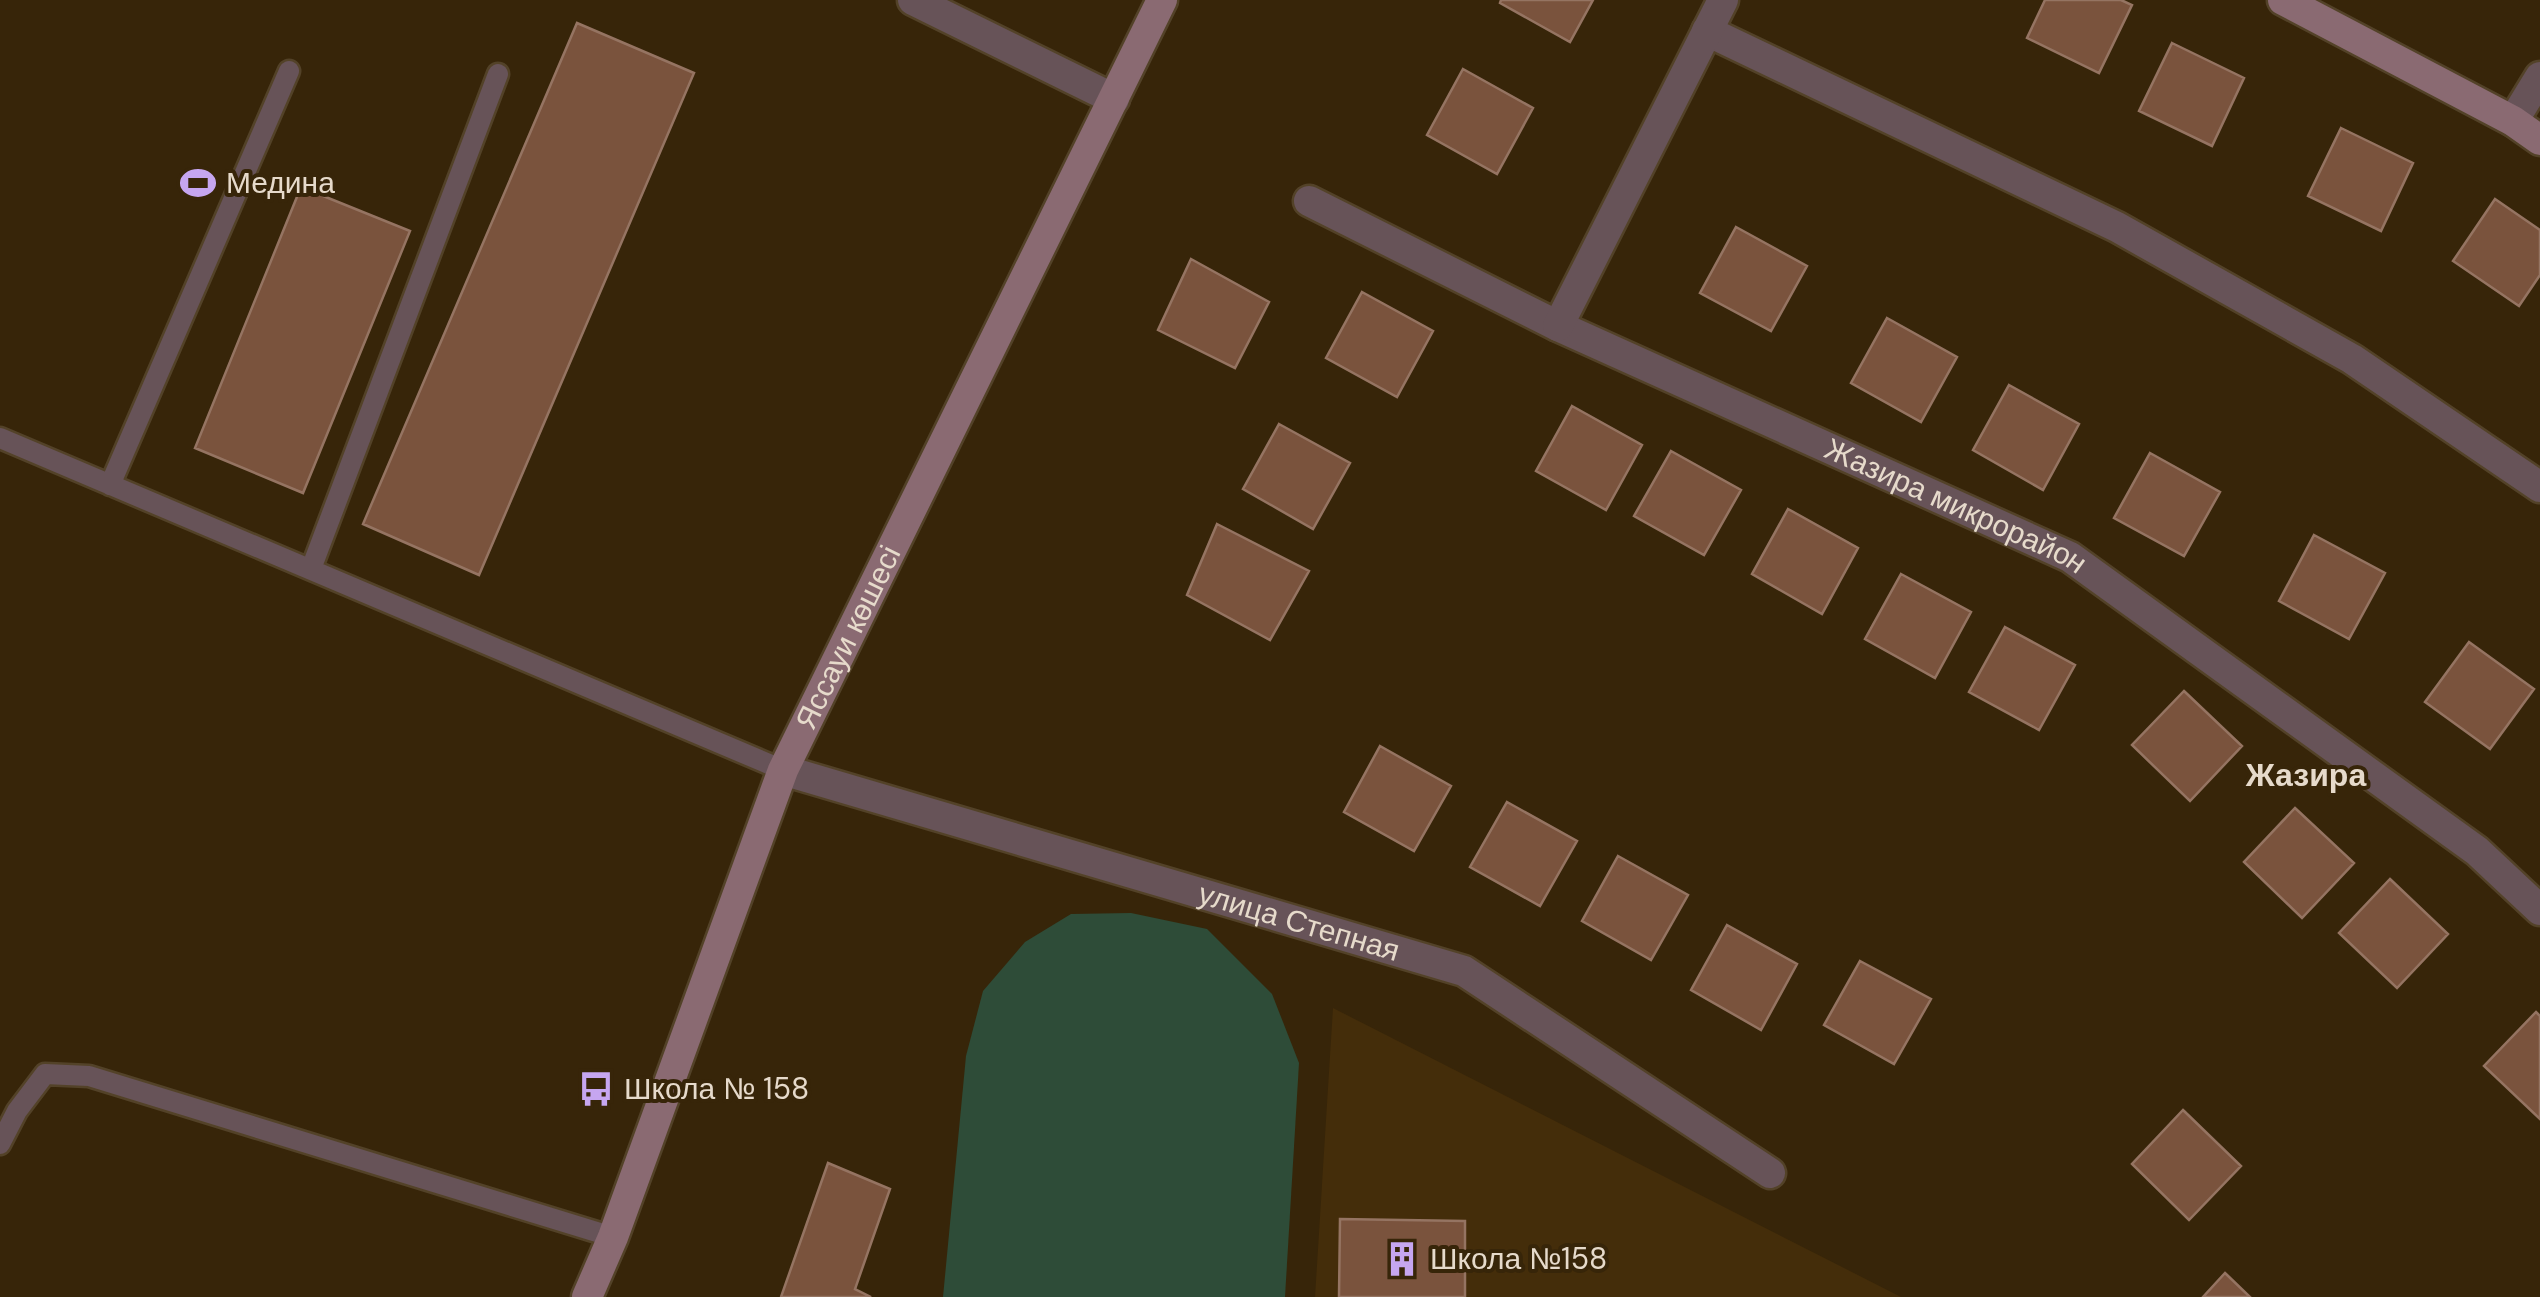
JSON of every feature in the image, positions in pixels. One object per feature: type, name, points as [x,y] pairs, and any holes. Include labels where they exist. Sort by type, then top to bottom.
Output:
[{"type":"main road","name":"Яссауи көшесі","points":[[588,1297],[783,770],[1162,0]]},
{"type":"main road","points":[[2283,0],[2514,122],[2540,140]]},
{"type":"street","points":[[913,0],[1114,99]]},
{"type":"street","points":[[1558,326],[1722,0]]},
{"type":"street","points":[[1707,31],[2116,228],[2352,359],[2540,487]]},
{"type":"street","points":[[2514,122],[2540,77]]},
{"type":"street","name":"Жазира микрорайон","points":[[1309,201],[1558,326],[2070,557],[2476,851],[2540,910]]},
{"type":"street","name":"улица Степная","points":[[783,770],[1464,970],[1770,1173]]},
{"type":"lane","points":[[110,485],[289,71]]},
{"type":"lane","points":[[311,570],[498,74]]},
{"type":"lane","points":[[0,438],[783,770]]},
{"type":"lane","points":[[0,1144],[44,1074],[89,1076],[613,1237]]},
{"type":"shaded area","points":[[1333,1008],[1901,1297],[1315,1297]]},
{"type":"green space","points":[[1131,913],[1207,929],[1272,994],[1299,1063],[1285,1297],[943,1297],[966,1056],[983,991],[1025,942],[1071,914]]},
{"type":"building","points":[[1593,0],[1570,42],[1500,3]]},
{"type":"building","points":[[2045,0],[2121,0],[2132,5],[2099,73],[2027,38]]},
{"type":"building","points":[[577,23],[694,73],[479,575],[363,524]]},
{"type":"building","points":[[2172,43],[2244,78],[2212,146],[2139,111]]},
{"type":"building","points":[[1463,69],[1533,108],[1497,174],[1427,135]]},
{"type":"building","points":[[2341,128],[2413,163],[2381,231],[2308,196]]},
{"type":"building","points":[[301,187],[410,231],[303,493],[195,448]]},
{"type":"building","points":[[2495,199],[2540,230],[2540,275],[2519,306],[2453,261]]},
{"type":"building","points":[[1736,227],[1807,266],[1771,331],[1700,293]]},
{"type":"building","points":[[1191,259],[1269,302],[1235,368],[1158,330]]},
{"type":"building","points":[[1362,292],[1433,331],[1397,397],[1326,358]]},
{"type":"building","points":[[1887,318],[1957,357],[1921,422],[1851,383]]},
{"type":"building","points":[[2009,385],[2079,424],[2043,490],[1973,450]]},
{"type":"building","points":[[1572,406],[1642,445],[1606,510],[1536,471]]},
{"type":"building","points":[[1279,424],[1350,463],[1313,529],[1243,489]]},
{"type":"building","points":[[1671,451],[1741,490],[1704,555],[1634,516]]},
{"type":"building","points":[[2150,453],[2220,492],[2184,556],[2114,518]]},
{"type":"building","points":[[1788,509],[1858,548],[1822,614],[1752,574]]},
{"type":"building","points":[[1217,524],[1309,571],[1270,640],[1187,595]]},
{"type":"building","points":[[2314,535],[2385,573],[2349,639],[2279,601]]},
{"type":"building","points":[[1901,574],[1971,612],[1935,678],[1865,639]]},
{"type":"building","points":[[2005,627],[2075,665],[2039,730],[1969,692]]},
{"type":"building","points":[[2469,642],[2534,689],[2490,749],[2425,702]]},
{"type":"building","points":[[2184,691],[2242,746],[2190,801],[2132,745]]},
{"type":"building","points":[[1380,746],[1451,786],[1414,851],[1344,812]]},
{"type":"building","points":[[1507,802],[1577,841],[1540,906],[1470,867]]},
{"type":"building","points":[[2295,808],[2354,863],[2302,918],[2244,862]]},
{"type":"building","points":[[1618,856],[1688,895],[1651,960],[1582,921]]},
{"type":"building","points":[[2390,879],[2448,934],[2397,988],[2339,933]]},
{"type":"building","points":[[1727,925],[1797,964],[1761,1030],[1691,990]]},
{"type":"building","points":[[1860,961],[1931,999],[1894,1064],[1824,1025]]},
{"type":"building","points":[[2536,1012],[2540,1016],[2540,1119],[2484,1066]]},
{"type":"building","points":[[2183,1110],[2241,1166],[2189,1220],[2132,1164]]},
{"type":"building","points":[[828,1163],[890,1189],[855,1289],[871,1297],[781,1297]]},
{"type":"building","name":"Школа №158","points":[[1340,1219],[1465,1221],[1465,1297],[1339,1297]]},
{"type":"building","points":[[2225,1273],[2250,1297],[2203,1297]]},
{"type":"place","name":"Медина","points":[[198,183]]},
{"type":"place","name":"Школа № 158","points":[[596,1089]]},
{"type":"place","name":"Школа №158","points":[[1402,1259]]},
{"type":"district","name":"Жазира","points":[[2306,775]]}]
